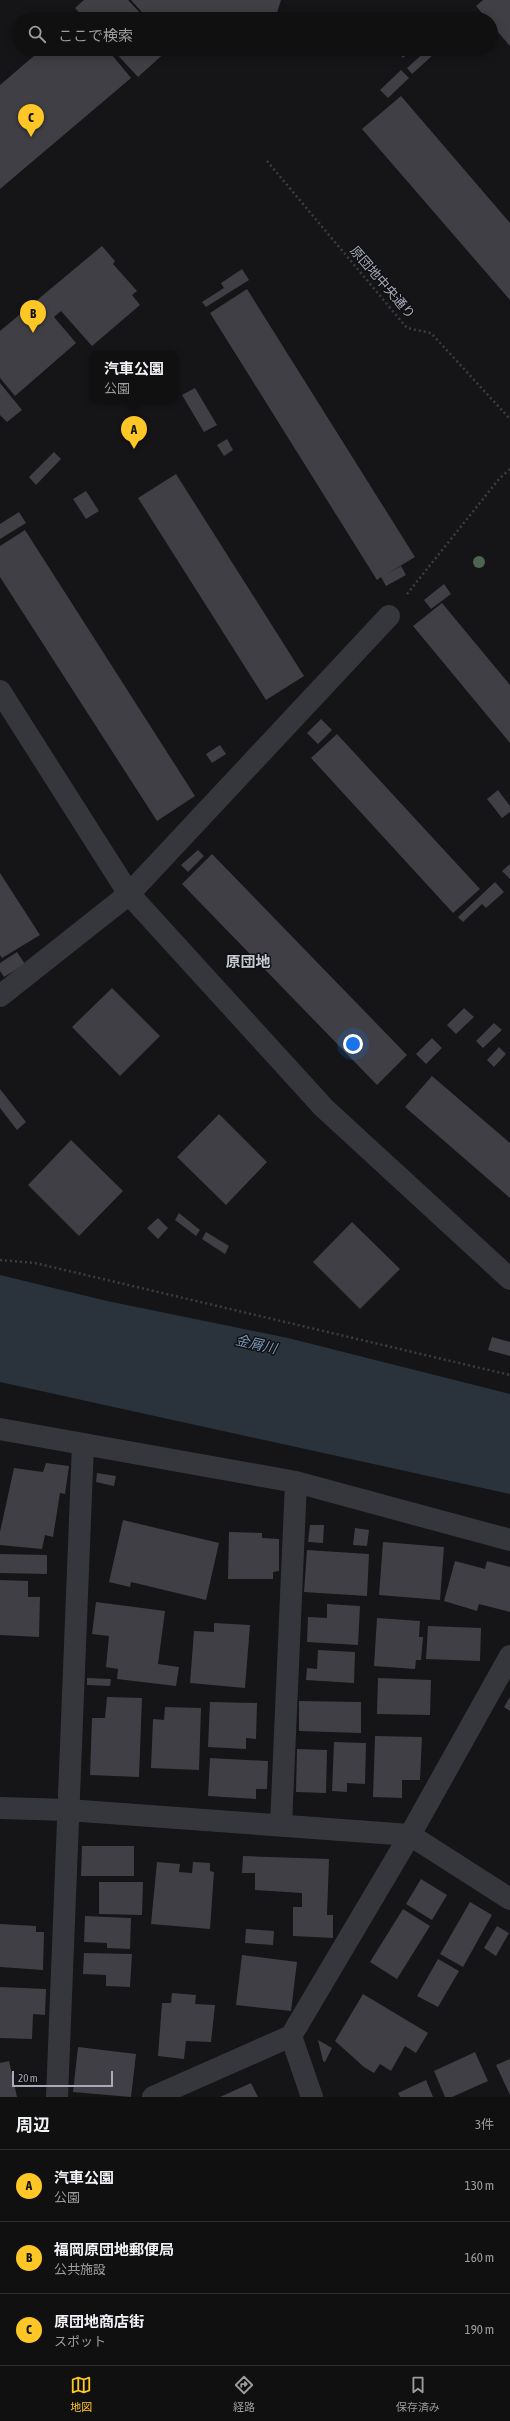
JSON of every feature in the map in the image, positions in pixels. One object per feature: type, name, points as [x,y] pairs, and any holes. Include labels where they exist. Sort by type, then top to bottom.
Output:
[{"type":"street","points":[[0,996],[129,894],[389,616]]},
{"type":"street","points":[[0,691],[129,894],[324,1108],[510,1279]]},
{"type":"street","points":[[0,1429],[296,1482],[510,1540]]},
{"type":"street","points":[[57,2097],[83,1444]]},
{"type":"street","points":[[281,1825],[296,1482]]},
{"type":"street","points":[[153,2097],[291,2036],[410,1835],[510,1656]]},
{"type":"street","points":[[0,1808],[68,1810],[410,1835],[510,1899]]},
{"type":"street","points":[[291,2036],[312,2097]]},
{"type":"path","name":"原団地中央通り","points":[[267,161],[407,328],[431,333],[510,419]]},
{"type":"path","points":[[389,616],[499,479],[510,469]]},
{"type":"path","points":[[0,1260],[35,1263],[510,1375]]},
{"type":"water","name":"金屑川","points":[[0,1275],[107,1301],[288,1338],[510,1394],[510,1494],[0,1382]]},
{"type":"building","points":[[84,0],[128,0],[139,12],[79,12],[75,8]]},
{"type":"building","points":[[131,0],[281,0],[277,12],[142,12]]},
{"type":"building","points":[[483,0],[510,0],[510,46],[498,32],[498,12],[481,12],[476,6]]},
{"type":"building","points":[[34,56],[113,56],[131,78],[0,189],[0,85]]},
{"type":"building","points":[[118,56],[161,56],[138,77]]},
{"type":"building","points":[[420,56],[432,56],[412,74],[407,68]]},
{"type":"building","points":[[401,70],[409,78],[388,98],[380,90]]},
{"type":"building","points":[[401,96],[510,223],[510,300],[362,129]]},
{"type":"building","points":[[102,246],[115,261],[113,264],[137,291],[132,295],[140,305],[92,346],[61,311],[54,317],[76,343],[15,396],[0,378],[0,331]]},
{"type":"building","points":[[242,269],[249,280],[206,307],[202,302],[224,288],[221,283]]},
{"type":"building","points":[[247,289],[415,557],[385,575],[401,566],[406,575],[386,586],[381,577],[377,580],[210,313]]},
{"type":"building","points":[[0,383],[22,410],[7,422],[0,415]]},
{"type":"building","points":[[195,388],[217,425],[204,432],[182,395]]},
{"type":"building","points":[[227,439],[233,450],[224,456],[217,445]]},
{"type":"building","points":[[54,452],[61,459],[36,485],[29,477]]},
{"type":"building","points":[[176,474],[304,676],[266,700],[138,498]]},
{"type":"building","points":[[86,491],[99,511],[86,519],[73,499]]},
{"type":"building","points":[[19,512],[26,523],[0,539],[0,524]]},
{"type":"building","points":[[25,530],[195,796],[157,821],[0,577],[0,546]]},
{"type":"building","points":[[444,584],[451,594],[431,609],[424,600]]},
{"type":"building","points":[[442,603],[510,685],[510,743],[413,626]]},
{"type":"building","points":[[321,719],[332,730],[318,744],[307,733]]},
{"type":"building","points":[[337,734],[480,889],[453,913],[311,758]]},
{"type":"building","points":[[220,745],[226,754],[212,763],[206,754]]},
{"type":"building","points":[[498,790],[510,806],[510,812],[502,818],[487,799]]},
{"type":"building","points":[[198,850],[204,856],[188,872],[181,865]]},
{"type":"building","points":[[212,854],[407,1055],[377,1085],[182,884]]},
{"type":"building","points":[[510,864],[510,879],[502,871]]},
{"type":"building","points":[[0,873],[40,935],[2,958],[0,955]]},
{"type":"building","points":[[495,882],[504,892],[486,908],[482,904],[463,922],[458,917]]},
{"type":"building","points":[[17,952],[25,964],[4,977],[0,971],[0,963]]},
{"type":"building","points":[[112,988],[160,1036],[120,1076],[72,1027]]},
{"type":"building","points":[[464,1008],[474,1017],[456,1034],[447,1025]]},
{"type":"building","points":[[494,1023],[502,1030],[483,1048],[476,1041]]},
{"type":"building","points":[[432,1038],[442,1048],[426,1064],[416,1054]]},
{"type":"building","points":[[499,1047],[506,1054],[494,1067],[487,1060]]},
{"type":"building","points":[[432,1076],[510,1143],[510,1198],[405,1107]]},
{"type":"building","points":[[0,1089],[26,1122],[17,1130],[0,1108]]},
{"type":"building","points":[[219,1114],[267,1162],[226,1205],[177,1157]]},
{"type":"building","points":[[71,1140],[123,1191],[79,1236],[28,1185]]},
{"type":"building","points":[[179,1213],[200,1230],[196,1236],[175,1220]]},
{"type":"building","points":[[158,1218],[168,1228],[158,1239],[147,1228]]},
{"type":"building","points":[[352,1222],[400,1269],[360,1309],[313,1262]]},
{"type":"building","points":[[206,1232],[229,1246],[225,1254],[202,1239]]},
{"type":"building","points":[[492,1337],[510,1342],[510,1356],[488,1350]]},
{"type":"building","points":[[46,1463],[69,1466],[65,1494],[60,1493],[53,1537],[45,1535],[42,1549],[0,1545],[0,1532],[14,1468],[43,1472]]},
{"type":"building","points":[[97,1473],[116,1476],[114,1486],[96,1482]]},
{"type":"building","points":[[123,1520],[219,1543],[206,1600],[131,1582],[130,1587],[109,1582]]},
{"type":"building","points":[[310,1525],[324,1525],[323,1543],[308,1542]]},
{"type":"building","points":[[355,1528],[369,1530],[367,1546],[353,1545]]},
{"type":"building","points":[[229,1532],[262,1533],[262,1538],[279,1539],[279,1571],[273,1572],[273,1579],[228,1579]]},
{"type":"building","points":[[383,1542],[444,1547],[440,1600],[379,1595]]},
{"type":"building","points":[[307,1550],[369,1554],[367,1596],[304,1592]]},
{"type":"building","points":[[0,1554],[47,1555],[47,1574],[0,1573]]},
{"type":"building","points":[[455,1561],[485,1569],[487,1561],[510,1567],[510,1612],[479,1604],[477,1611],[444,1601]]},
{"type":"building","points":[[0,1580],[28,1581],[28,1597],[40,1597],[39,1637],[0,1635]]},
{"type":"building","points":[[96,1602],[165,1611],[158,1664],[179,1667],[176,1686],[117,1679],[118,1669],[106,1667],[109,1636],[92,1634]]},
{"type":"building","points":[[327,1604],[360,1606],[358,1645],[307,1642],[308,1617],[327,1618]]},
{"type":"building","points":[[377,1618],[420,1621],[419,1637],[423,1637],[421,1660],[416,1660],[415,1669],[374,1666]]},
{"type":"building","points":[[214,1623],[250,1625],[245,1688],[190,1683],[194,1631],[214,1632]]},
{"type":"building","points":[[428,1626],[481,1628],[480,1661],[426,1659]]},
{"type":"building","points":[[318,1650],[355,1652],[354,1683],[306,1680],[307,1668],[317,1669]]},
{"type":"building","points":[[87,1678],[111,1679],[110,1686],[87,1685]]},
{"type":"building","points":[[378,1678],[431,1680],[430,1715],[377,1714]]},
{"type":"building","points":[[107,1697],[142,1698],[139,1777],[90,1775],[92,1718],[105,1718]]},
{"type":"building","points":[[510,1697],[510,1711],[504,1707]]},
{"type":"building","points":[[299,1701],[361,1702],[361,1733],[299,1731]]},
{"type":"building","points":[[210,1702],[257,1703],[256,1739],[246,1738],[246,1749],[208,1747]]},
{"type":"building","points":[[165,1707],[201,1708],[199,1770],[151,1768],[153,1719],[164,1720]]},
{"type":"building","points":[[375,1736],[422,1737],[420,1780],[402,1780],[402,1798],[373,1797]]},
{"type":"building","points":[[334,1742],[366,1743],[365,1784],[347,1783],[347,1792],[332,1791]]},
{"type":"building","points":[[297,1749],[327,1750],[326,1793],[296,1792]]},
{"type":"building","points":[[210,1758],[268,1761],[267,1789],[256,1789],[256,1799],[208,1796]]},
{"type":"building","points":[[82,1846],[134,1846],[134,1876],[81,1876]]},
{"type":"building","points":[[243,1856],[329,1859],[327,1915],[333,1915],[333,1938],[293,1936],[293,1907],[302,1907],[302,1893],[255,1890],[255,1873],[242,1873]]},
{"type":"building","points":[[157,1862],[180,1864],[179,1872],[192,1873],[193,1862],[210,1863],[210,1871],[214,1872],[210,1929],[151,1924]]},
{"type":"building","points":[[421,1879],[447,1895],[432,1920],[406,1904]]},
{"type":"building","points":[[99,1882],[143,1882],[142,1915],[99,1914]]},
{"type":"building","points":[[470,1902],[492,1915],[463,1967],[440,1954]]},
{"type":"building","points":[[403,1909],[430,1926],[397,1979],[370,1962]]},
{"type":"building","points":[[85,1916],[131,1918],[130,1949],[107,1948],[107,1943],[84,1942]]},
{"type":"building","points":[[0,1924],[36,1926],[36,1932],[44,1932],[43,1970],[0,1967]]},
{"type":"building","points":[[497,1926],[509,1933],[496,1956],[484,1948]]},
{"type":"building","points":[[246,1929],[274,1931],[273,1945],[245,1943]]},
{"type":"building","points":[[84,1953],[132,1954],[130,1987],[106,1986],[106,1975],[83,1974]]},
{"type":"building","points":[[242,1955],[297,1962],[291,2011],[236,2005]]},
{"type":"building","points":[[438,1959],[459,1971],[438,2007],[417,1996]]},
{"type":"building","points":[[0,1987],[46,1989],[45,2015],[33,2014],[32,2039],[0,2038]]},
{"type":"building","points":[[172,1993],[196,1995],[195,2004],[215,2005],[211,2042],[186,2041],[184,2059],[158,2056],[162,2003],[171,2003]]},
{"type":"building","points":[[363,1994],[428,2033],[416,2053],[405,2046],[391,2071],[380,2064],[374,2073],[364,2067],[335,2041]]},
{"type":"building","points":[[318,2040],[332,2048],[325,2062],[323,2061]]},
{"type":"building","points":[[78,2047],[136,2054],[131,2097],[73,2092]]},
{"type":"building","points":[[475,2052],[488,2081],[452,2097],[445,2097],[434,2071]]},
{"type":"building","points":[[510,2059],[510,2095],[496,2065]]},
{"type":"building","points":[[9,2061],[17,2097],[0,2097],[0,2063]]},
{"type":"building","points":[[426,2080],[433,2097],[400,2097],[398,2093]]},
{"type":"building","points":[[251,2083],[258,2097],[220,2097]]},
{"type":"place","name":"原団地商店街","points":[[31,137]]},
{"type":"place","name":"福岡原団地郵便局","points":[[33,333]]},
{"type":"place","name":"汽車公園","points":[[134,449]]},
{"type":"district","name":"原団地","points":[[248,962]]}]
